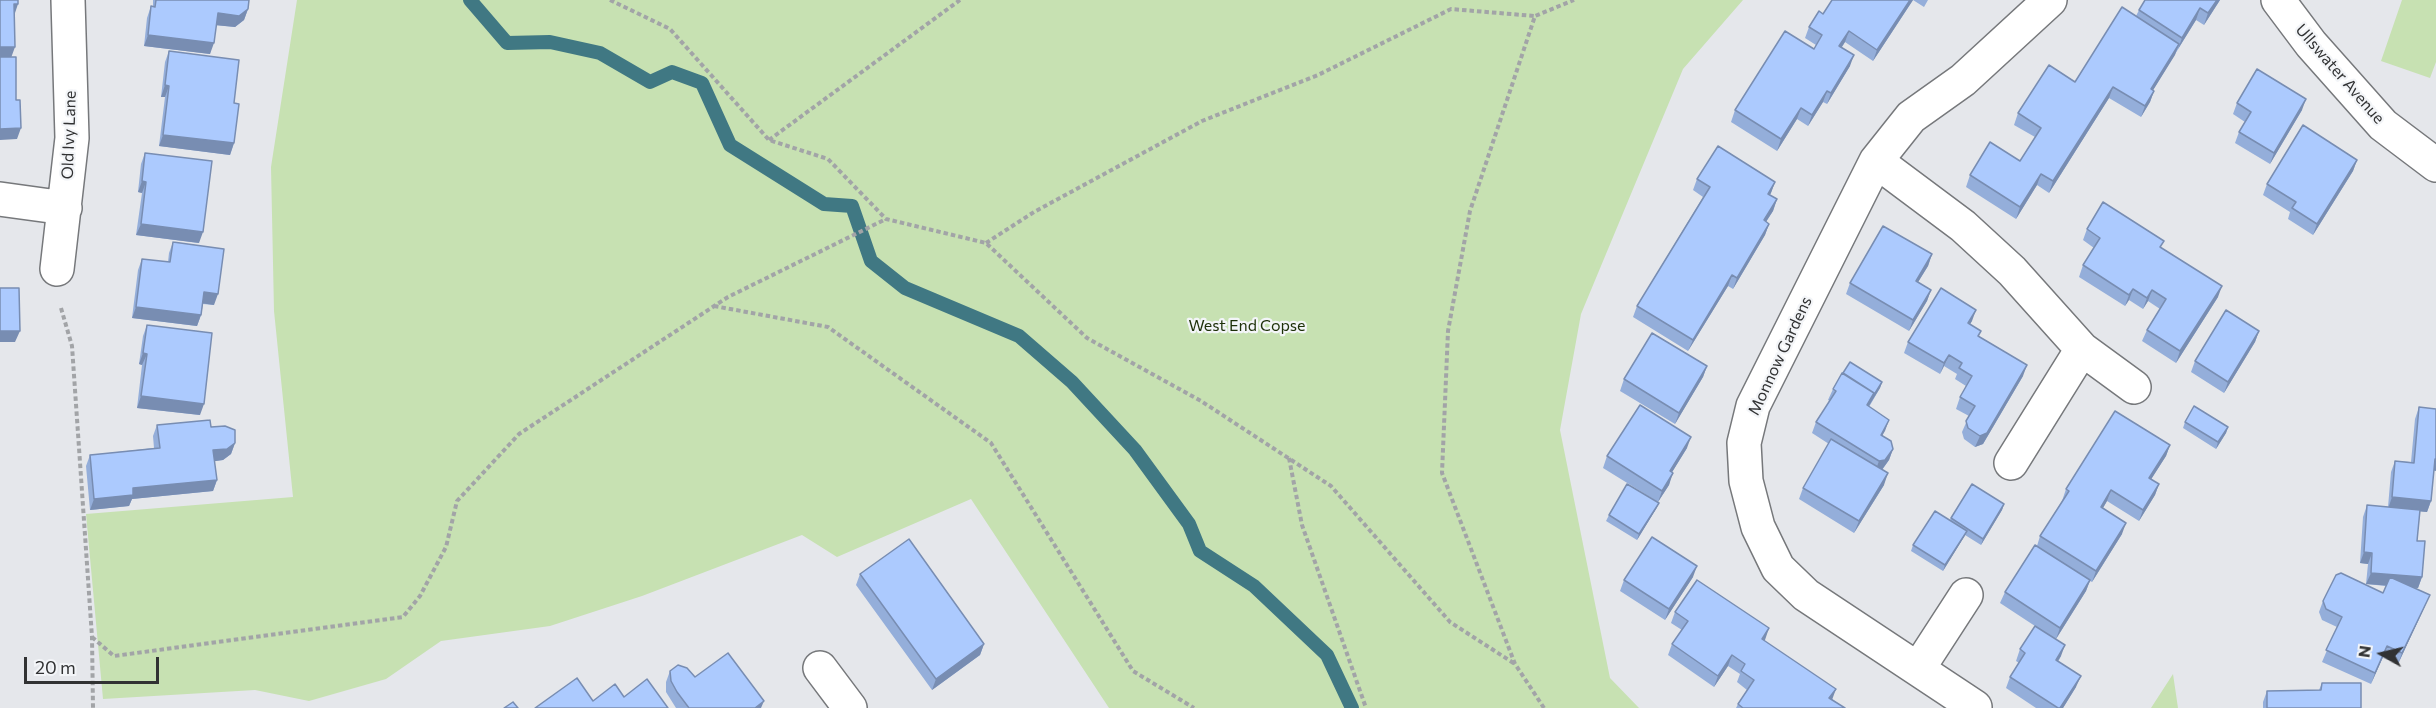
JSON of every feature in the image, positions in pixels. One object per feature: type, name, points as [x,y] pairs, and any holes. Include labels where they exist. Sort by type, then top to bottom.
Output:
[{"type":"street","name":"Old Ivy Lane","points":[[57,269],[72,138],[68,0]]},
{"type":"street","name":"Monnow Gardens","points":[[1975,707],[1806,595],[1778,568],[1758,527],[1746,481],[1744,442],[1753,406],[1876,161],[1911,117],[1963,80],[2050,0]]},
{"type":"street","name":"Ullswater Avenue","points":[[2278,0],[2311,44],[2383,125],[2436,165]]},
{"type":"street","points":[[1876,161],[1963,226],[2012,271],[2082,349],[2134,387]]},
{"type":"street","points":[[0,199],[65,208]]},
{"type":"street","points":[[2011,463],[2082,349]]},
{"type":"street","points":[[1918,669],[1966,595]]},
{"type":"street","points":[[820,668],[849,708]]},
{"type":"path","points":[[610,0],[670,29],[769,140],[828,159],[886,219],[986,243],[1087,338],[1201,401],[1331,486],[1450,622],[1515,664]]},
{"type":"path","points":[[769,140],[960,0]]},
{"type":"path","points":[[986,243],[1034,212],[1202,121],[1318,75],[1450,9],[1535,16],[1574,0]]},
{"type":"path","points":[[1535,16],[1470,211],[1448,332],[1442,473],[1515,664],[1544,708]]},
{"type":"path","points":[[92,637],[114,656],[403,617],[420,596],[446,547],[457,501],[519,434],[714,306],[886,219]]},
{"type":"path","points":[[57,269],[47,277],[45,286],[62,309],[72,346],[92,637],[93,708]]},
{"type":"path","points":[[714,306],[828,327],[991,443],[1133,671],[1194,708]]},
{"type":"path","points":[[1289,458],[1302,525],[1366,708]]},
{"type":"green space","name":"West End Copse","points":[[297,0],[1743,0],[1683,69],[1581,314],[1560,430],[1610,678],[1639,708],[1109,708],[971,499],[837,557],[802,535],[642,596],[550,626],[441,641],[386,679],[309,701],[255,690],[103,699],[86,514],[293,497],[274,311],[271,167]]},
{"type":"green space","points":[[2402,0],[2436,0],[2436,62],[2430,78],[2381,61]]},
{"type":"green space","points":[[2173,674],[2178,708],[2151,708]]},
{"type":"building","points":[[0,0],[18,0],[18,4],[14,4],[15,47],[0,47]]},
{"type":"building","points":[[156,0],[249,0],[248,9],[239,16],[218,13],[214,43],[148,35],[151,6],[155,7]]},
{"type":"building","points":[[1832,0],[1910,0],[1877,50],[1849,31],[1839,46],[1854,55],[1831,93],[1827,91],[1812,115],[1801,108],[1781,139],[1735,110],[1785,31],[1814,49],[1822,35],[1809,27],[1819,11],[1823,14]]},
{"type":"building","points":[[2145,0],[2217,0],[2208,13],[2200,8],[2182,38],[2139,10]]},
{"type":"building","points":[[2122,7],[2179,44],[2151,89],[2154,91],[2145,106],[2113,87],[2053,181],[2041,174],[2020,207],[1970,175],[1990,142],[2020,161],[2041,128],[2018,113],[2049,65],[2075,82]]},
{"type":"building","points":[[169,51],[239,60],[234,103],[239,104],[234,143],[163,135],[169,86],[165,85]]},
{"type":"building","points":[[0,57],[16,57],[16,100],[20,100],[21,128],[0,129]]},
{"type":"building","points":[[2257,69],[2306,99],[2274,153],[2239,132],[2251,112],[2237,103]]},
{"type":"building","points":[[2303,125],[2357,160],[2317,224],[2292,208],[2296,202],[2267,184]]},
{"type":"building","points":[[1718,146],[1775,182],[1768,194],[1777,199],[1764,220],[1769,224],[1737,278],[1732,275],[1693,340],[1637,306],[1710,187],[1697,179]]},
{"type":"building","points":[[145,153],[212,161],[203,232],[141,224],[146,182],[142,181]]},
{"type":"building","points":[[2103,202],[2164,241],[2160,247],[2222,286],[2180,351],[2147,330],[2166,299],[2152,290],[2147,298],[2133,289],[2129,295],[2083,265],[2100,238],[2087,229]]},
{"type":"building","points":[[1883,226],[1932,254],[1916,281],[1931,290],[1913,320],[1850,283]]},
{"type":"building","points":[[173,242],[224,249],[218,294],[204,292],[201,315],[136,307],[142,259],[170,262]]},
{"type":"building","points":[[0,288],[19,288],[20,331],[0,331]]},
{"type":"building","points":[[1941,288],[1976,310],[1968,323],[1981,331],[1978,336],[2027,365],[1987,433],[1980,436],[1968,428],[1966,421],[1975,406],[1960,397],[1972,376],[1959,368],[1962,363],[1949,355],[1944,363],[1908,342]]},
{"type":"building","points":[[2226,310],[2259,331],[2228,382],[2195,361]]},
{"type":"building","points":[[147,325],[212,333],[204,404],[141,396],[147,354],[143,353]]},
{"type":"building","points":[[1652,333],[1707,366],[1679,413],[1624,379]]},
{"type":"building","points":[[1850,362],[1882,382],[1872,398],[1874,393],[1843,373]]},
{"type":"building","points":[[1842,373],[1874,393],[1867,405],[1889,420],[1881,435],[1891,441],[1893,449],[1885,460],[1879,461],[1816,422],[1836,391],[1833,389]]},
{"type":"building","points":[[1640,405],[1691,437],[1670,471],[1673,473],[1662,491],[1607,456]]},
{"type":"building","points":[[2194,406],[2228,427],[2218,442],[2185,422]]},
{"type":"building","points":[[2419,407],[2436,409],[2436,459],[2431,501],[2392,497],[2395,461],[2414,463]]},
{"type":"building","points":[[2115,411],[2170,445],[2149,478],[2159,484],[2143,510],[2111,490],[2101,507],[2126,523],[2096,571],[2040,536],[2069,491],[2066,489]]},
{"type":"building","points":[[210,420],[211,427],[225,426],[235,430],[235,443],[227,449],[213,450],[217,480],[133,488],[133,495],[94,499],[90,455],[160,448],[157,425]]},
{"type":"building","points":[[1831,439],[1888,473],[1859,521],[1803,488]]},
{"type":"building","points":[[1627,484],[1659,503],[1639,534],[1609,515]]},
{"type":"building","points":[[1972,484],[2004,504],[1983,539],[1951,518]]},
{"type":"building","points":[[2367,505],[2420,510],[2417,541],[2425,541],[2422,577],[2371,573],[2372,553],[2364,552]]},
{"type":"building","points":[[1935,511],[1967,531],[1945,565],[1913,545]]},
{"type":"building","points":[[1652,537],[1697,566],[1669,609],[1624,580]]},
{"type":"building","points":[[909,539],[984,644],[936,679],[860,574]]},
{"type":"building","points":[[2035,545],[2090,580],[2060,628],[2005,592]]},
{"type":"building","points":[[2341,573],[2383,593],[2390,577],[2430,595],[2402,653],[2387,646],[2375,673],[2326,650],[2342,617],[2326,609],[2323,601],[2336,575]]},
{"type":"building","points":[[1697,580],[1769,628],[1762,639],[1836,689],[1829,698],[1845,708],[1743,708],[1738,704],[1754,680],[1741,671],[1745,664],[1732,655],[1718,676],[1672,644],[1688,621],[1675,612]]},
{"type":"building","points":[[2035,626],[2065,645],[2056,660],[2081,676],[2060,708],[2010,677],[2025,653],[2020,649]]},
{"type":"building","points":[[728,653],[764,701],[755,708],[689,708],[671,681],[670,671],[678,665],[687,668],[695,677]]},
{"type":"building","points":[[577,678],[593,701],[615,684],[624,697],[647,679],[668,708],[535,708]]},
{"type":"building","points":[[2322,683],[2361,683],[2361,708],[2267,708],[2267,691],[2321,690]]},
{"type":"building","points":[[513,702],[518,708],[504,708]]},
{"type":"waterway","points":[[470,0],[507,43],[550,42],[600,53],[650,82],[672,72],[702,83],[730,145],[824,204],[852,206],[871,261],[905,288],[1019,336],[1072,382],[1135,450],[1189,524],[1200,551],[1254,586],[1327,655],[1352,708]]}]
